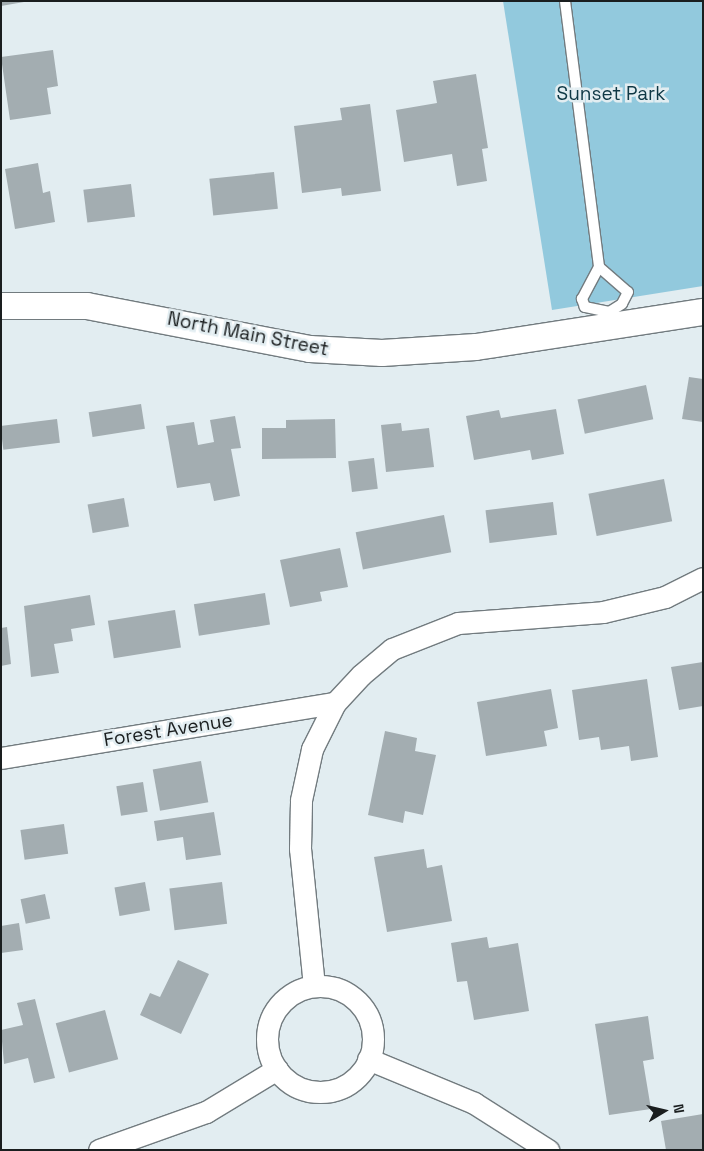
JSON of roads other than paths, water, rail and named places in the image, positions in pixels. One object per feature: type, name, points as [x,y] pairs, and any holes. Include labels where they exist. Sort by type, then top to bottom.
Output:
[{"type":"street","name":"North Main Street","points":[[1,306],[87,306],[130,311],[330,351],[438,351],[610,319],[703,312]]},
{"type":"street","points":[[314,986],[300,849],[301,800],[312,749],[335,703],[392,649],[451,626],[603,612],[665,597],[703,578]]},
{"type":"street","name":"Forest Avenue","points":[[1,758],[335,703]]},
{"type":"street","points":[[314,986],[329,986],[348,994],[364,1008],[372,1027],[368,1059],[350,1082],[332,1090],[311,1091],[291,1084],[277,1069],[268,1050],[268,1029],[275,1010],[289,995],[314,986]]},
{"type":"street","points":[[368,1059],[474,1103],[548,1150]]},
{"type":"street","points":[[98,1150],[206,1112],[277,1069]]},
{"type":"lane","points":[[565,1],[599,267],[582,299],[585,308],[610,319],[622,304],[628,292],[599,267]]},
{"type":"park label","name":"Sunset Park","points":[[611,94]]}]
